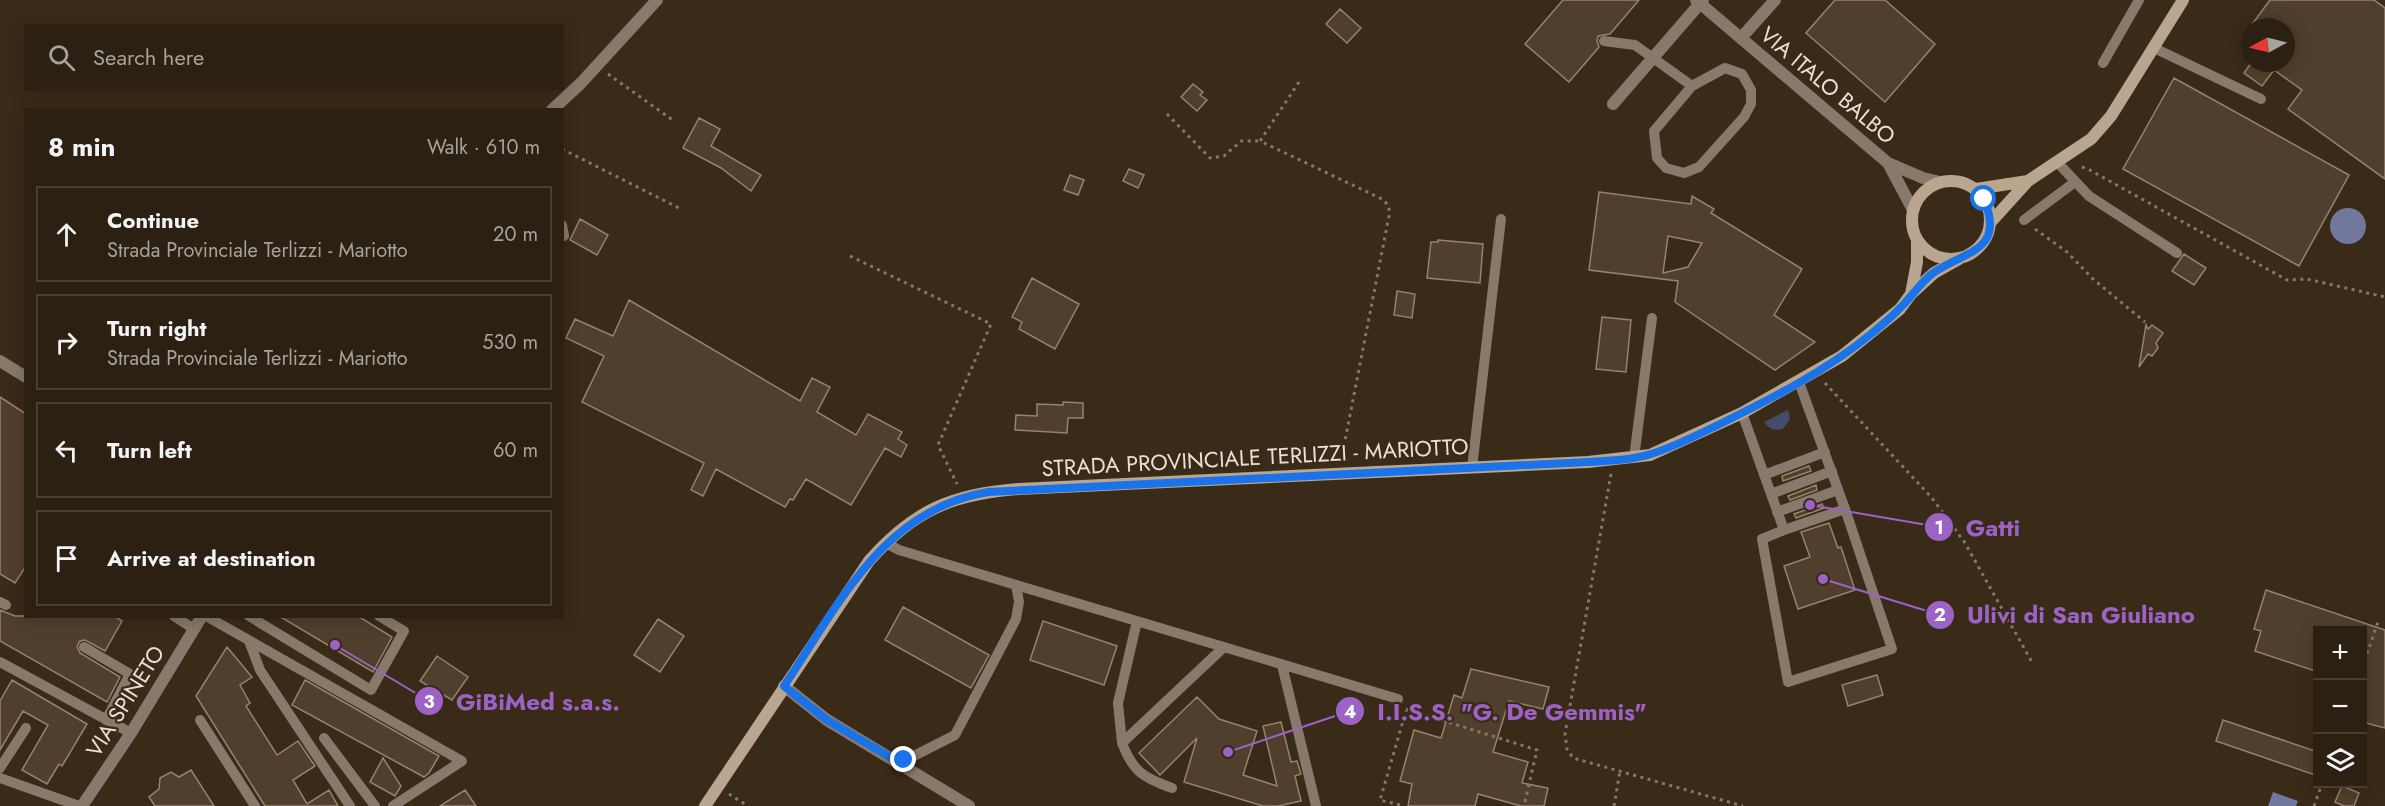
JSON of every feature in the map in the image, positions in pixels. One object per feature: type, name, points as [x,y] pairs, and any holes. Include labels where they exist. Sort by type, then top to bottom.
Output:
[{"type":"main road","name":"STRADA PROVINCIALE TERLIZZI - MARIOTTO","points":[[705,806],[869,561],[886,543],[924,514],[949,501],[963,497],[1019,489],[1614,460],[1634,458],[1665,449],[1742,413],[1815,373],[1871,334],[1904,305],[1911,294],[1934,273],[1970,254],[1980,246],[1987,236],[1990,223],[2028,181],[2091,139],[2111,116],[2183,0]]},
{"type":"main road","name":"STRADA PROVINCIALE TERLIZZI - MARIOTTO","points":[[1940,182],[1959,181],[1976,189],[2028,181]]},
{"type":"main road","points":[[1911,294],[1917,262],[1917,241],[1912,230],[1913,210],[1920,195],[1928,187],[1940,182]]},
{"type":"main road","points":[[1976,189],[1984,199],[1989,211],[1990,223]]},
{"type":"main road","points":[[1917,241],[1935,256],[1959,259]]},
{"type":"street","points":[[554,108],[597,66],[657,0]]},
{"type":"street","name":"VIA ITALO BALBO","points":[[1741,38],[1775,0]]},
{"type":"street","name":"VIA ITALO BALBO","points":[[1612,104],[1699,1],[1888,163]]},
{"type":"street","points":[[1888,163],[1923,178],[1940,182]]},
{"type":"street","points":[[1888,163],[1913,210]]},
{"type":"street","points":[[0,362],[24,376]]},
{"type":"street","name":"VIA SPINETO","points":[[80,806],[131,733],[202,618]]},
{"type":"street","points":[[784,686],[827,720],[969,806]]},
{"type":"lane","points":[[2103,63],[2139,0]]},
{"type":"lane","points":[[1604,41],[1635,45],[1692,86]]},
{"type":"lane","points":[[2154,48],[2261,99]]},
{"type":"lane","points":[[1725,68],[1742,74],[1751,90],[1750,105],[1744,117],[1699,167],[1684,173],[1666,168],[1656,158],[1654,131],[1692,86],[1725,68]]},
{"type":"lane","points":[[2058,163],[2089,196],[2177,253]]},
{"type":"lane","points":[[2024,220],[2075,182]]},
{"type":"lane","points":[[1472,468],[1501,219]]},
{"type":"lane","points":[[1634,458],[1652,318]]},
{"type":"lane","points":[[1799,381],[1845,508],[1892,649],[1788,682],[1762,538],[1845,508]]},
{"type":"lane","points":[[1742,413],[1784,530]]},
{"type":"lane","points":[[1764,475],[1825,452]]},
{"type":"lane","points":[[1771,494],[1832,471]]},
{"type":"lane","points":[[1777,512],[1838,490]]},
{"type":"lane","points":[[886,543],[899,550],[1398,699]]},
{"type":"lane","points":[[900,763],[954,735],[1016,619],[1019,602],[1016,585]]},
{"type":"lane","points":[[177,618],[194,629]]},
{"type":"lane","points":[[208,618],[462,762],[393,806]]},
{"type":"lane","points":[[252,618],[371,690],[404,631],[382,618]]},
{"type":"lane","points":[[1137,621],[1118,703],[1122,743],[1130,764],[1148,780],[1172,788]]},
{"type":"lane","points":[[249,641],[260,670],[350,806]]},
{"type":"lane","points":[[84,646],[130,674],[106,720]]},
{"type":"lane","points":[[1122,743],[1224,647]]},
{"type":"lane","points":[[0,662],[131,733]]},
{"type":"lane","points":[[1282,665],[1316,806]]},
{"type":"lane","points":[[200,720],[255,806]]},
{"type":"lane","points":[[0,768],[26,728]]},
{"type":"lane","points":[[324,738],[375,806]]},
{"type":"lane","points":[[0,778],[80,806]]},
{"type":"path","points":[[597,66],[674,121]]},
{"type":"path","points":[[1260,141],[1299,82]]},
{"type":"path","points":[[1167,114],[1210,158],[1224,156],[1240,141],[1260,141],[1384,200],[1389,207],[1339,474]]},
{"type":"path","points":[[564,150],[681,209]]},
{"type":"path","points":[[2058,163],[2088,168],[2288,280],[2307,279],[2385,297]]},
{"type":"path","points":[[2024,220],[2067,252],[2093,279],[2145,322]]},
{"type":"path","points":[[850,256],[991,324],[938,445],[963,497]]},
{"type":"path","points":[[1815,373],[1932,498],[1965,543],[2033,664]]},
{"type":"path","points":[[1614,460],[1564,734],[1567,749],[1573,758],[1743,806]]},
{"type":"path","points":[[2367,654],[2379,619]]},
{"type":"path","points":[[1398,699],[1406,709],[1538,750],[1524,806]]},
{"type":"path","points":[[1400,805],[1380,800],[1406,709]]},
{"type":"path","points":[[1614,806],[1620,771]]},
{"type":"path","points":[[717,787],[748,806]]},
{"type":"path","points":[[2314,806],[2320,788]]},
{"type":"shaded area","points":[[2348,208],[2361,213],[2366,226],[2361,239],[2348,244],[2335,239],[2330,226],[2335,213]]},
{"type":"shaded area","points":[[1788,410],[1790,419],[1783,429],[1772,429],[1764,422]]},
{"type":"shaded area","points":[[2273,792],[2298,801],[2296,806],[2268,806]]},
{"type":"building","points":[[1563,0],[1639,0],[1610,34],[1598,36],[1599,47],[1569,82],[1525,44]]},
{"type":"building","points":[[1835,0],[1885,0],[1935,44],[1885,102],[1806,33]]},
{"type":"building","points":[[2270,0],[2374,0],[2385,8],[2385,179],[2288,109],[2302,90],[2277,72],[2295,72],[2295,18],[2257,18]]},
{"type":"building","points":[[1340,9],[1361,28],[1347,43],[1326,24]]},
{"type":"building","points":[[2245,72],[2272,72],[2262,86]]},
{"type":"building","points":[[2174,78],[2349,175],[2299,266],[2123,169]]},
{"type":"building","points":[[1193,84],[1203,92],[1200,95],[1207,100],[1197,111],[1181,97]]},
{"type":"building","points":[[699,118],[720,129],[711,146],[761,175],[751,191],[721,168],[683,148]]},
{"type":"building","points":[[1129,169],[1144,175],[1138,188],[1123,181]]},
{"type":"building","points":[[1070,175],[1084,180],[1078,195],[1064,190]]},
{"type":"building","points":[[1599,192],[1691,204],[1692,196],[1714,209],[1711,213],[1802,269],[1774,315],[1815,342],[1775,370],[1675,302],[1678,281],[1589,270]],"holes":[[[1668,236],[1702,243],[1688,267],[1663,273]]]},
{"type":"building","points":[[580,219],[608,235],[597,255],[570,240]]},
{"type":"building","points":[[1438,240],[1483,244],[1480,283],[1427,278],[1431,242],[1438,242]]},
{"type":"building","points":[[2184,254],[2206,268],[2194,285],[2172,271]]},
{"type":"building","points":[[1032,278],[1079,304],[1055,349],[1019,329],[1022,322],[1012,317]]},
{"type":"building","points":[[1397,291],[1415,294],[1412,318],[1394,315]]},
{"type":"building","points":[[629,300],[800,401],[812,378],[830,387],[817,412],[856,435],[868,414],[902,432],[898,439],[907,445],[901,457],[885,448],[851,505],[806,479],[793,500],[790,499],[785,507],[716,469],[703,496],[691,490],[704,463],[582,402],[604,356],[566,338],[575,319],[613,336]]},
{"type":"building","points":[[1602,317],[1631,320],[1626,372],[1596,369]]},
{"type":"building","points":[[2146,325],[2148,329],[2152,325],[2163,333],[2156,343],[2158,348],[2152,356],[2148,354],[2139,367]]},
{"type":"building","points":[[0,397],[24,413],[24,569],[15,583],[0,574]]},
{"type":"building","points":[[1063,402],[1083,403],[1083,418],[1068,418],[1067,433],[1015,430],[1016,415],[1037,416],[1037,404],[1063,405]]},
{"type":"building","points":[[1809,466],[1811,471],[1783,481],[1782,476]]},
{"type":"building","points":[[1816,485],[1817,490],[1790,500],[1788,496]]},
{"type":"building","points":[[1822,504],[1824,508],[1796,518],[1794,514]]},
{"type":"building","points":[[1829,523],[1838,548],[1841,547],[1855,590],[1798,609],[1784,566],[1810,557],[1801,532]]},
{"type":"building","points":[[2266,590],[2385,630],[2385,728],[2367,723],[2367,626],[2313,626],[2313,670],[2255,651],[2261,631],[2254,629]]},
{"type":"building","points":[[903,607],[989,655],[971,688],[885,640]]},
{"type":"building","points":[[0,610],[15,616],[24,616],[24,618],[117,618],[122,621],[105,651],[85,640],[80,641],[77,646],[80,653],[120,677],[107,702],[0,641]]},
{"type":"building","points":[[282,618],[361,618],[392,637],[373,672]]},
{"type":"building","points":[[658,619],[684,636],[660,672],[634,655]]},
{"type":"building","points":[[1043,621],[1117,646],[1104,685],[1030,660]]},
{"type":"building","points":[[227,647],[252,677],[240,685],[250,703],[246,706],[277,755],[298,741],[315,766],[293,780],[307,804],[329,790],[338,806],[265,806],[196,696]]},
{"type":"building","points":[[437,656],[468,677],[452,700],[420,681]]},
{"type":"building","points":[[1471,669],[1549,687],[1543,709],[1509,701],[1493,752],[1528,762],[1522,783],[1548,788],[1544,806],[1521,806],[1478,794],[1475,806],[1408,806],[1412,784],[1400,781],[1414,730],[1441,738],[1454,695],[1462,698]]},
{"type":"building","points":[[1877,675],[1883,695],[1848,706],[1842,685]]},
{"type":"building","points":[[12,680],[87,724],[62,766],[59,764],[47,784],[22,770],[48,725],[23,711],[0,750],[0,701]]},
{"type":"building","points":[[305,680],[439,756],[429,773],[424,777],[292,705]]},
{"type":"building","points":[[1197,697],[1219,719],[1257,731],[1243,775],[1277,786],[1263,726],[1281,722],[1291,762],[1297,761],[1301,774],[1295,776],[1301,801],[1278,806],[1263,806],[1184,782],[1197,738],[1160,775],[1139,753]]},
{"type":"building","points":[[2223,720],[2313,750],[2313,774],[2216,741]]},
{"type":"building","points":[[383,758],[401,786],[395,796],[370,782]]},
{"type":"building","points":[[191,770],[214,806],[155,806],[149,797],[159,789],[160,778],[171,772],[179,777]]},
{"type":"building","points":[[2341,788],[2359,793],[2354,806],[2344,806],[2335,802]]},
{"type":"building","points":[[465,790],[476,806],[440,806]]},
{"type":"place","name":"Gatti","points":[[1810,505]]},
{"type":"place","name":"Ulivi di San Giuliano","points":[[1823,579]]},
{"type":"place","name":"GiBiMed s.a.s.","points":[[335,645]]},
{"type":"place","name":"I.I.S.S. \"G. De Gemmis\"","points":[[1228,752]]},
{"type":"route","points":[[904,760],[900,763],[827,720],[784,686],[869,561],[898,533],[936,507],[976,494],[1019,489],[1588,462],[1650,455],[1742,413],[1815,373],[1871,334],[1900,309],[1911,294],[1934,273],[1970,254],[1980,246],[1987,236],[1990,223],[1989,211],[1984,199]]}]
